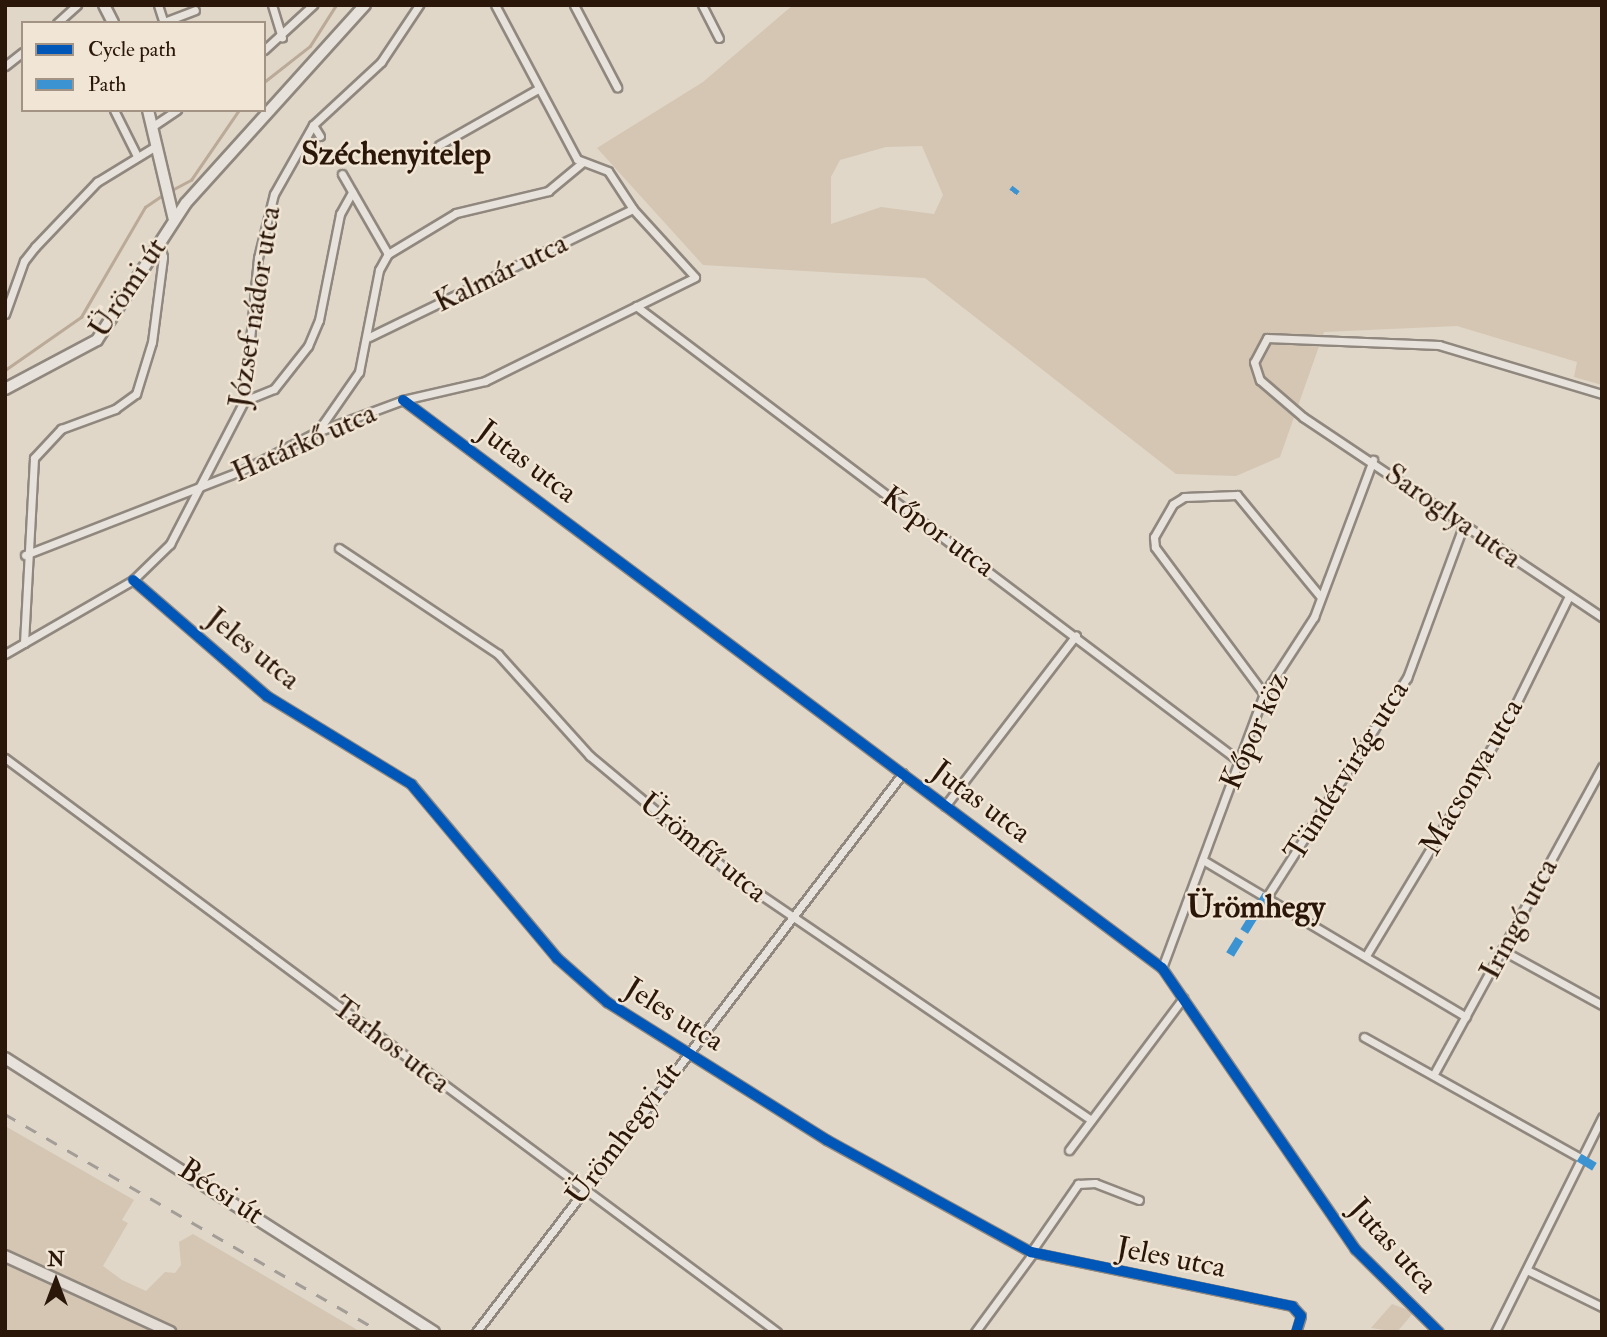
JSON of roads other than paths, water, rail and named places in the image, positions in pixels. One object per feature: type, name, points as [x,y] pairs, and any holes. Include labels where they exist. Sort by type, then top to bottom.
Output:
[{"type":"main road","points":[[5,1256],[170,1332]]},
{"type":"street","points":[[59,21],[78,5]]},
{"type":"street","points":[[104,5],[112,21]]},
{"type":"street","points":[[272,5],[282,37]]},
{"type":"street","points":[[266,49],[282,37],[313,5]]},
{"type":"street","name":"Ürömi út","points":[[5,389],[97,340],[174,220],[365,5]]},
{"type":"street","name":"József nádor utca","points":[[5,654],[133,580],[170,544],[204,485],[244,401],[264,224],[274,194],[313,125],[381,62],[419,5]]},
{"type":"street","points":[[495,5],[538,89],[583,162]]},
{"type":"street","points":[[574,5],[617,87]]},
{"type":"street","points":[[702,5],[719,38]]},
{"type":"street","points":[[167,21],[195,10]]},
{"type":"street","points":[[5,66],[21,54]]},
{"type":"street","points":[[439,145],[538,89]]},
{"type":"street","points":[[115,112],[136,156]]},
{"type":"street","points":[[149,112],[167,202],[174,220]]},
{"type":"street","points":[[153,126],[174,112]]},
{"type":"street","points":[[313,125],[320,136]]},
{"type":"street","points":[[5,314],[23,261],[35,247],[97,182],[156,146]]},
{"type":"street","points":[[317,432],[353,385],[369,337],[379,270],[388,254],[416,233],[473,206],[548,191],[583,162],[598,163],[608,171],[633,209]]},
{"type":"street","points":[[342,174],[388,254]]},
{"type":"street","points":[[244,401],[274,388],[308,346],[319,320],[340,214],[352,192]]},
{"type":"street","name":"Határkő utca","points":[[25,555],[204,485],[317,432],[403,400],[485,380],[695,277],[633,209]]},
{"type":"street","name":"Kalmár utca","points":[[369,337],[633,209]]},
{"type":"street","points":[[24,643],[25,555],[31,468],[37,450],[61,429],[120,406],[145,377],[163,257],[160,244]]},
{"type":"street","name":"Kőpor utca","points":[[635,306],[1076,635],[1239,761]]},
{"type":"street","name":"Saroglya utca","points":[[1602,394],[1439,345],[1266,338],[1254,362],[1256,373],[1303,417],[1373,460],[1463,527],[1602,617]]},
{"type":"street","name":"Jutas utca","points":[[403,400],[1162,968],[1355,1248],[1439,1332]]},
{"type":"street","name":"Kőpor köz","points":[[1162,968],[1265,694],[1314,617],[1373,460]]},
{"type":"street","points":[[1265,694],[1155,547],[1154,537],[1178,500],[1237,495],[1320,596]]},
{"type":"street","name":"Tündérvirág utca","points":[[1268,895],[1407,678],[1463,527]]},
{"type":"street","name":"Ürömfű utca","points":[[339,548],[498,654],[590,756],[791,918],[1091,1120]]},
{"type":"street","name":"Jeles utca","points":[[133,580],[267,696],[411,784],[579,981],[687,1052],[827,1140],[1032,1252],[1292,1306],[1299,1313],[1296,1332]]},
{"type":"street","name":"Mácsonya utca","points":[[1367,954],[1508,720],[1569,596]]},
{"type":"street","points":[[945,806],[1076,635]]},
{"type":"street","name":"Tarhos utca","points":[[5,758],[777,1332]]},
{"type":"street","name":"Iringó utca","points":[[1436,1072],[1602,766]]},
{"type":"street","name":"Ürömhegyi út","points":[[477,1332],[687,1052],[903,773]]},
{"type":"street","points":[[1203,860],[1367,954],[1466,1017]]},
{"type":"street","points":[[1502,950],[1602,1005]]},
{"type":"street","points":[[1069,1150],[1183,998]]},
{"type":"street","points":[[1364,1037],[1436,1072],[1579,1157]]},
{"type":"street","name":"Bécsi út","points":[[5,1058],[434,1332]]},
{"type":"street","points":[[1495,1332],[1579,1157],[1602,1117]]},
{"type":"street","points":[[975,1332],[1077,1184],[1095,1183],[1139,1200]]},
{"type":"street","points":[[1527,1270],[1602,1307]]},
{"type":"waterway","points":[[266,80],[310,46],[336,5]]},
{"type":"waterway","points":[[170,191],[191,180],[238,112]]},
{"type":"waterway","points":[[5,370],[81,317],[145,207],[164,194]]},
{"type":"railway","points":[[5,1114],[381,1332]]},
{"type":"district","name":"Széchenyitelep","points":[[396,154]]},
{"type":"district","name":"Ürömhegy","points":[[1256,907]]}]
